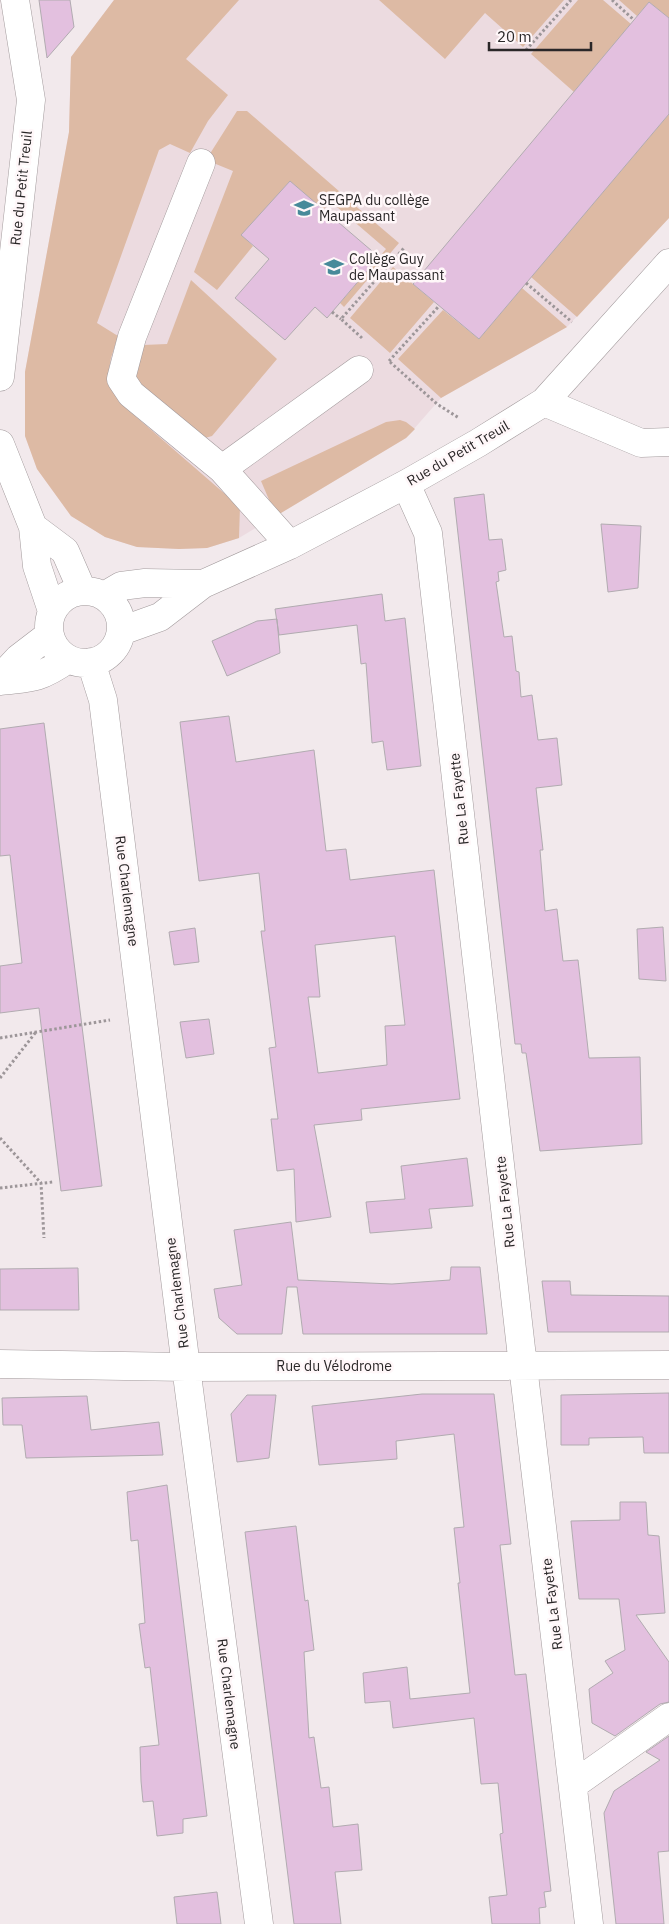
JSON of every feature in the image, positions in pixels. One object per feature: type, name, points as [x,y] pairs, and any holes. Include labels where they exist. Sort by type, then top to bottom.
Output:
[{"type":"street","name":"Rue du Petit Treuil","points":[[0,378],[30,100],[15,0]]},
{"type":"street","points":[[201,163],[132,337],[122,379],[131,394],[222,469],[290,545]]},
{"type":"street","name":"Rue du Petit Treuil","points":[[121,632],[160,617],[203,584],[290,545],[406,484],[478,443],[544,402],[669,263]]},
{"type":"street","points":[[222,469],[359,370]]},
{"type":"street","points":[[544,402],[641,443],[669,442]]},
{"type":"street","points":[[0,444],[33,527],[37,566],[53,645],[60,653],[80,661]]},
{"type":"street","name":"Rue La Fayette","points":[[406,484],[428,533],[589,1924]]},
{"type":"street","points":[[33,527],[65,551],[93,593]]},
{"type":"street","name":"Rue du Petit Treuil","points":[[93,593],[121,586],[146,583],[203,584]]},
{"type":"street","points":[[72,592],[93,593],[112,602],[117,611],[121,632],[111,652],[102,659],[80,661],[36,677],[0,680],[50,623],[57,603],[64,597],[72,592]]},
{"type":"street","name":"Rue Charlemagne","points":[[80,661],[103,700],[186,1367],[259,1924]]},
{"type":"street","name":"Rue du Vélodrome","points":[[0,1364],[186,1367],[231,1365],[669,1365]]},
{"type":"street","points":[[573,1785],[669,1717]]},
{"type":"path","points":[[526,50],[571,0]]},
{"type":"path","points":[[612,0],[634,20]]},
{"type":"path","points":[[341,320],[404,248]]},
{"type":"path","points":[[526,283],[572,322]]},
{"type":"path","points":[[389,362],[439,306]]},
{"type":"path","points":[[332,312],[368,344]]},
{"type":"path","points":[[382,356],[437,404],[461,419]]},
{"type":"path","points":[[0,1038],[143,1014]]},
{"type":"path","points":[[0,1078],[37,1032]]},
{"type":"path","points":[[0,1138],[41,1183],[44,1238]]},
{"type":"path","points":[[0,1188],[53,1182]]},
{"type":"shaded area","name":"Collège Guy de Maupassant","points":[[114,0],[669,0],[669,218],[567,327],[441,398],[406,438],[239,538],[207,548],[179,549],[137,547],[105,537],[71,516],[37,469],[25,436],[25,372],[69,132],[71,57]]},
{"type":"shaded area","points":[[114,0],[239,0],[186,59],[228,95],[208,121],[190,153],[170,144],[159,150],[97,323],[118,336],[108,375],[119,402],[240,507],[239,538],[207,548],[137,547],[105,537],[71,516],[37,469],[25,436],[25,372],[69,132],[71,57]]},
{"type":"shaded area","points":[[379,0],[564,0],[523,47],[485,13],[445,59]]},
{"type":"shaded area","points":[[578,0],[603,0],[631,24],[574,92],[531,54]]},
{"type":"shaded area","points":[[619,0],[669,0],[669,18],[649,2],[637,16]]},
{"type":"shaded area","points":[[237,111],[247,111],[340,192],[323,210],[290,181],[242,235],[253,246],[217,290],[194,272],[233,171],[206,160]]},
{"type":"shaded area","points":[[669,114],[669,218],[577,317],[531,277]]},
{"type":"shaded area","points":[[345,197],[399,243],[344,307],[340,303],[386,249],[337,207]]},
{"type":"shaded area","points":[[393,267],[434,302],[390,353],[350,318]]},
{"type":"shaded area","points":[[191,280],[277,359],[212,436],[205,438],[139,385],[135,371],[143,345],[167,344]]},
{"type":"shaded area","points":[[522,288],[567,327],[441,398],[398,359],[443,310],[479,339]]},
{"type":"shaded area","points":[[400,420],[415,429],[406,438],[276,516],[261,481],[386,422]]},
{"type":"building","points":[[39,0],[70,0],[74,27],[47,58]]},
{"type":"building","points":[[649,2],[669,18],[669,114],[479,339],[413,284]]},
{"type":"building","points":[[290,181],[379,257],[327,318],[315,307],[285,340],[235,298],[269,259],[241,235]]},
{"type":"building","points":[[484,494],[489,540],[502,539],[506,570],[498,572],[499,581],[496,582],[504,637],[512,636],[516,671],[519,672],[521,697],[532,695],[538,740],[557,738],[562,785],[536,788],[543,850],[540,850],[545,911],[557,909],[563,961],[578,960],[589,1058],[640,1057],[642,1144],[540,1151],[526,1053],[522,1053],[521,1044],[515,1044],[454,498]]},
{"type":"building","points":[[601,524],[641,526],[638,588],[608,592]]},
{"type":"building","points":[[382,594],[385,621],[405,618],[421,766],[387,770],[383,741],[372,743],[366,663],[361,664],[357,625],[279,635],[275,609]]},
{"type":"building","points":[[277,619],[280,653],[227,676],[212,641],[257,621]]},
{"type":"building","points":[[229,716],[236,762],[314,750],[326,851],[346,849],[350,880],[434,870],[460,1099],[361,1109],[362,1120],[314,1125],[331,1217],[296,1222],[294,1169],[277,1171],[271,1119],[278,1119],[269,1048],[276,1047],[261,931],[265,931],[259,873],[199,881],[180,722]],"holes":[[[395,936],[405,1025],[385,1026],[387,1065],[318,1073],[308,997],[320,997],[315,945]]]},
{"type":"building","points":[[44,723],[102,1186],[61,1191],[39,1008],[0,1013],[0,966],[22,963],[10,855],[0,856],[0,729]]},
{"type":"building","points":[[663,927],[666,981],[639,979],[637,929]]},
{"type":"building","points":[[195,928],[199,962],[174,965],[169,932]]},
{"type":"building","points":[[209,1019],[214,1054],[186,1058],[180,1022]]},
{"type":"building","points":[[467,1158],[473,1206],[429,1209],[432,1228],[370,1233],[366,1202],[405,1199],[401,1166]]},
{"type":"building","points":[[291,1222],[298,1280],[392,1284],[450,1280],[451,1267],[480,1267],[487,1334],[303,1334],[297,1287],[287,1287],[282,1334],[237,1334],[219,1318],[214,1289],[242,1285],[234,1230]]},
{"type":"building","points":[[78,1268],[79,1310],[0,1310],[0,1269]]},
{"type":"building","points":[[542,1281],[570,1281],[571,1295],[669,1296],[669,1332],[548,1332]]},
{"type":"building","points":[[669,1393],[669,1453],[644,1453],[643,1437],[589,1438],[589,1445],[561,1445],[561,1395]]},
{"type":"building","points":[[422,1394],[494,1394],[511,1544],[500,1545],[515,1675],[526,1674],[551,1891],[544,1892],[546,1907],[539,1908],[540,1924],[492,1924],[489,1897],[507,1895],[500,1834],[503,1833],[498,1783],[481,1784],[474,1718],[393,1728],[390,1701],[365,1703],[363,1673],[407,1667],[410,1699],[470,1693],[454,1528],[464,1527],[454,1434],[396,1441],[397,1459],[319,1465],[312,1406]]},
{"type":"building","points":[[247,1395],[276,1395],[269,1458],[237,1462],[231,1414]]},
{"type":"building","points":[[87,1396],[91,1430],[159,1422],[163,1455],[26,1458],[22,1425],[3,1425],[2,1398]]},
{"type":"building","points":[[167,1485],[207,1816],[183,1819],[183,1833],[157,1836],[153,1801],[143,1802],[141,1781],[140,1747],[159,1745],[150,1667],[145,1668],[139,1624],[145,1623],[138,1540],[131,1541],[127,1492]]},
{"type":"building","points":[[620,1502],[646,1502],[648,1535],[659,1536],[665,1613],[636,1615],[669,1662],[669,1702],[660,1704],[615,1736],[592,1723],[589,1689],[613,1673],[605,1661],[625,1650],[619,1599],[579,1599],[571,1521],[620,1520]]},
{"type":"building","points":[[296,1526],[305,1601],[308,1600],[314,1650],[304,1652],[309,1738],[314,1737],[321,1788],[329,1787],[333,1827],[358,1824],[362,1870],[335,1872],[341,1924],[294,1924],[245,1532]]},
{"type":"building","points":[[669,1736],[669,1851],[658,1852],[664,1924],[616,1924],[604,1813],[614,1791],[660,1760],[646,1752]]},
{"type":"building","points":[[217,1892],[221,1924],[177,1924],[174,1897]]},
{"type":"place","name":"SEGPA du collège Maupassant","points":[[304,208]]},
{"type":"place","name":"Collège Guy de Maupassant","points":[[334,267]]}]
